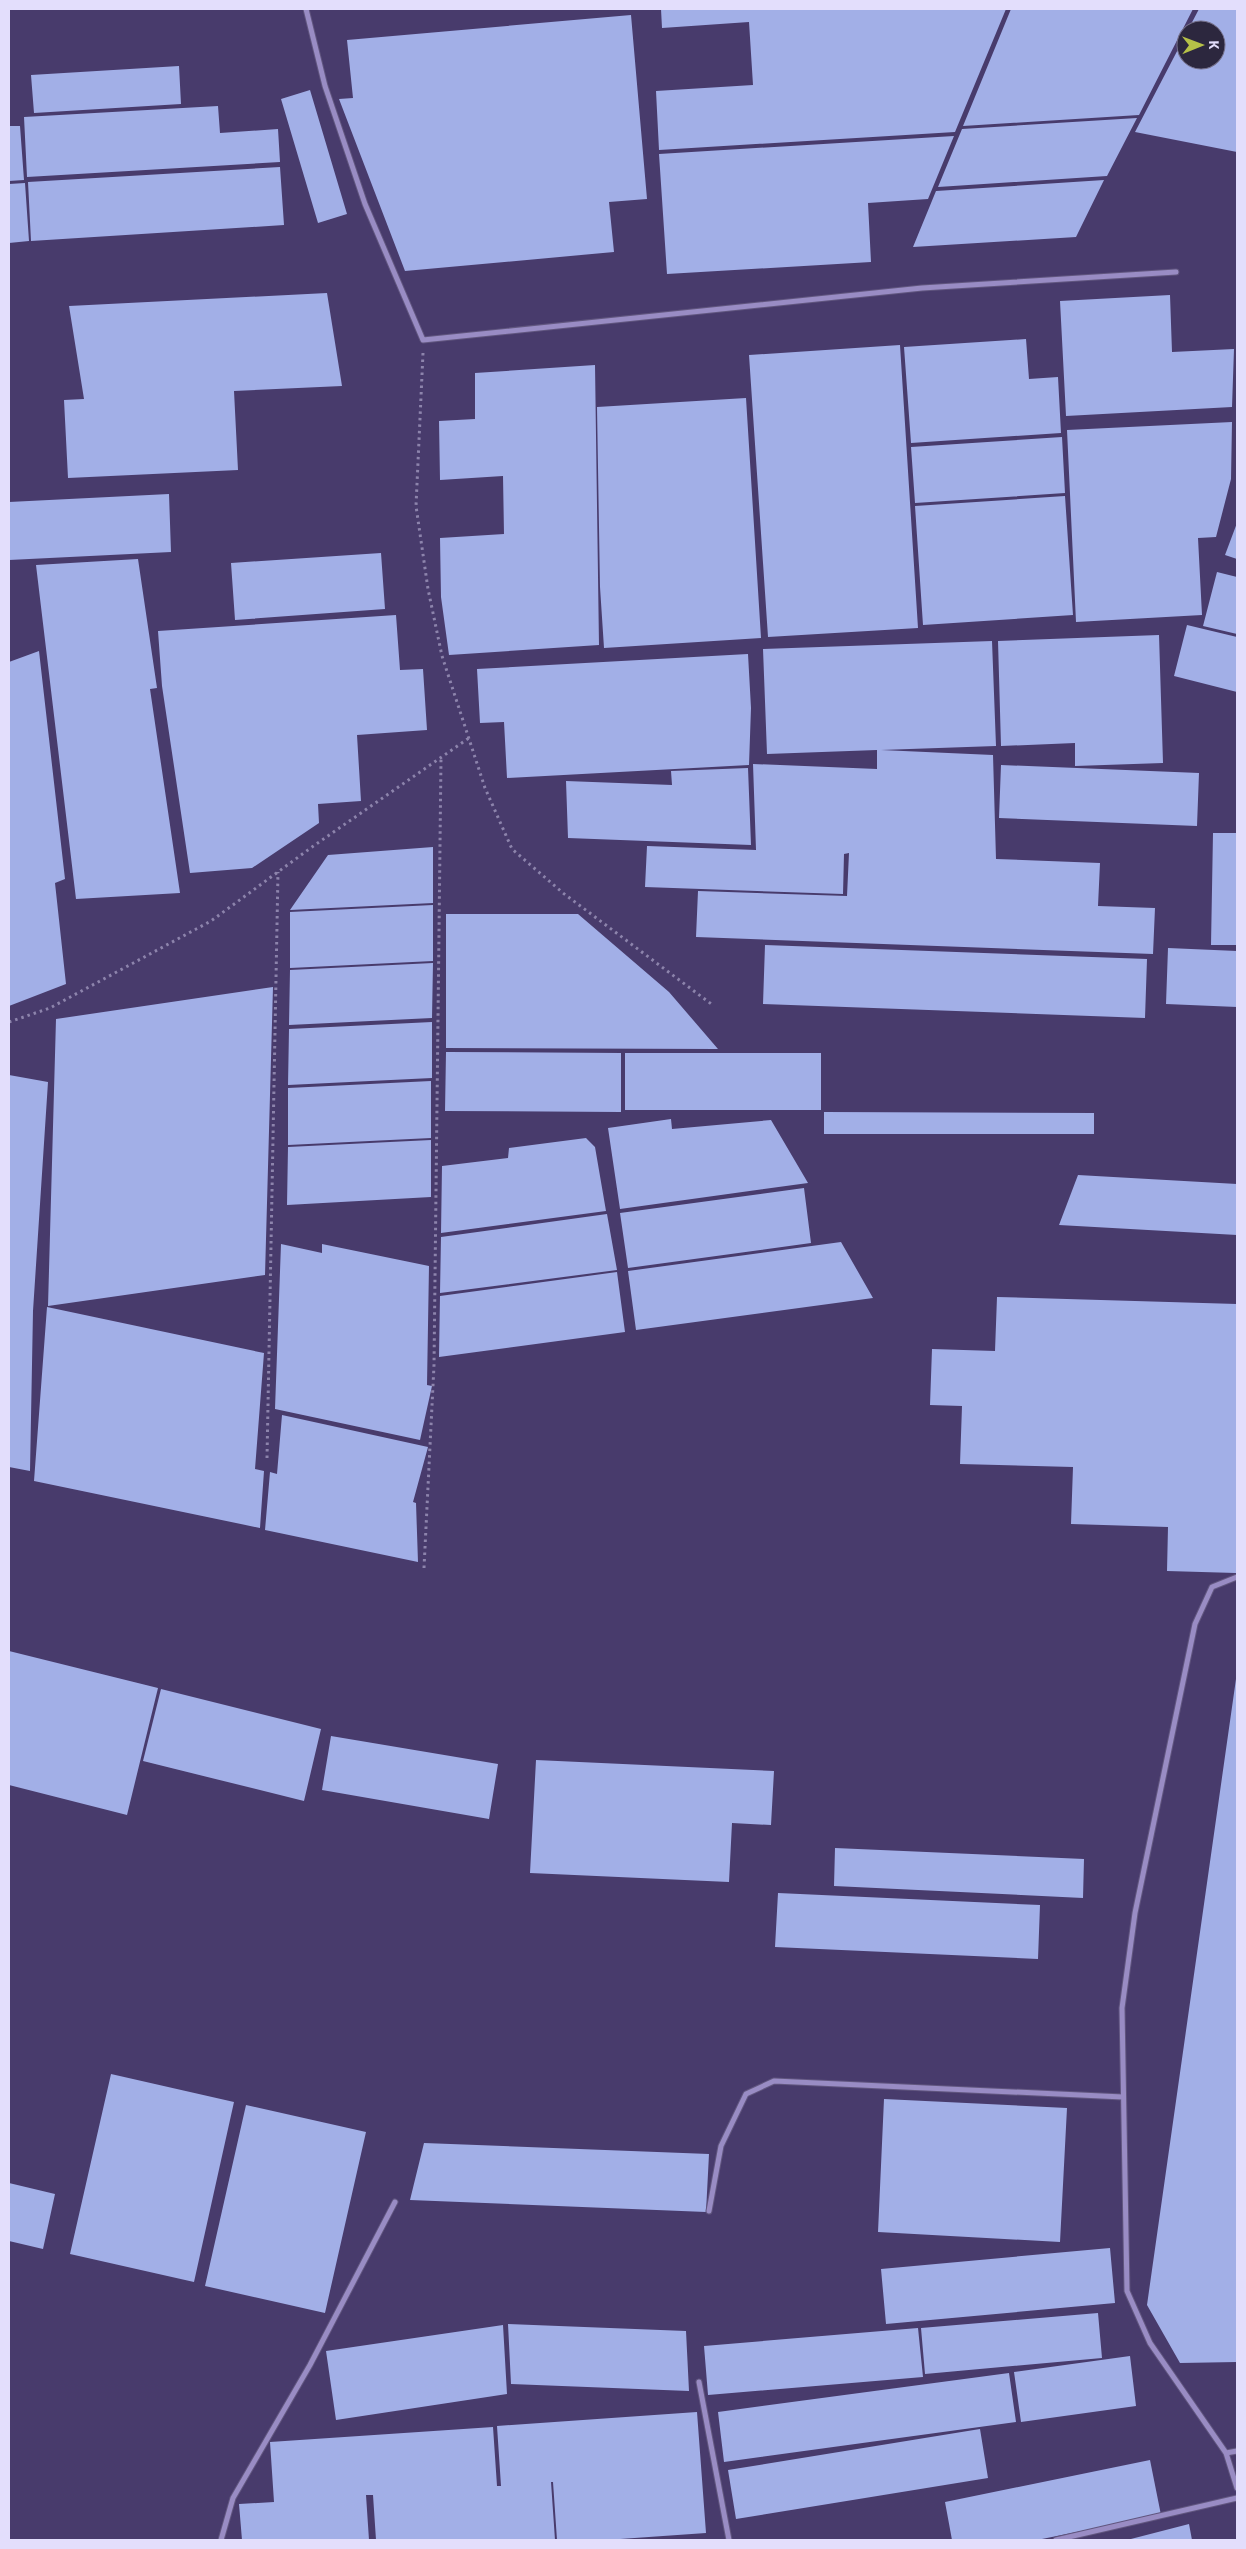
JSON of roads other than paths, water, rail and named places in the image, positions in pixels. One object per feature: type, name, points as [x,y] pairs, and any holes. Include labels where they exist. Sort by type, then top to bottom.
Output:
[{"type":"street","points":[[306,9],[325,86],[365,204],[423,340],[922,288],[1176,272]]},
{"type":"street","points":[[1237,1577],[1212,1587],[1195,1624],[1135,1913],[1122,2008],[1127,2291],[1150,2343],[1226,2453],[1237,2488]]},
{"type":"street","points":[[709,2211],[721,2146],[746,2094],[774,2081],[1123,2097]]},
{"type":"street","points":[[221,2540],[234,2498],[310,2365],[395,2202]]},
{"type":"street","points":[[699,2382],[729,2540]]},
{"type":"street","points":[[1226,2453],[1237,2451]]},
{"type":"street","points":[[1056,2540],[1237,2498]]}]
